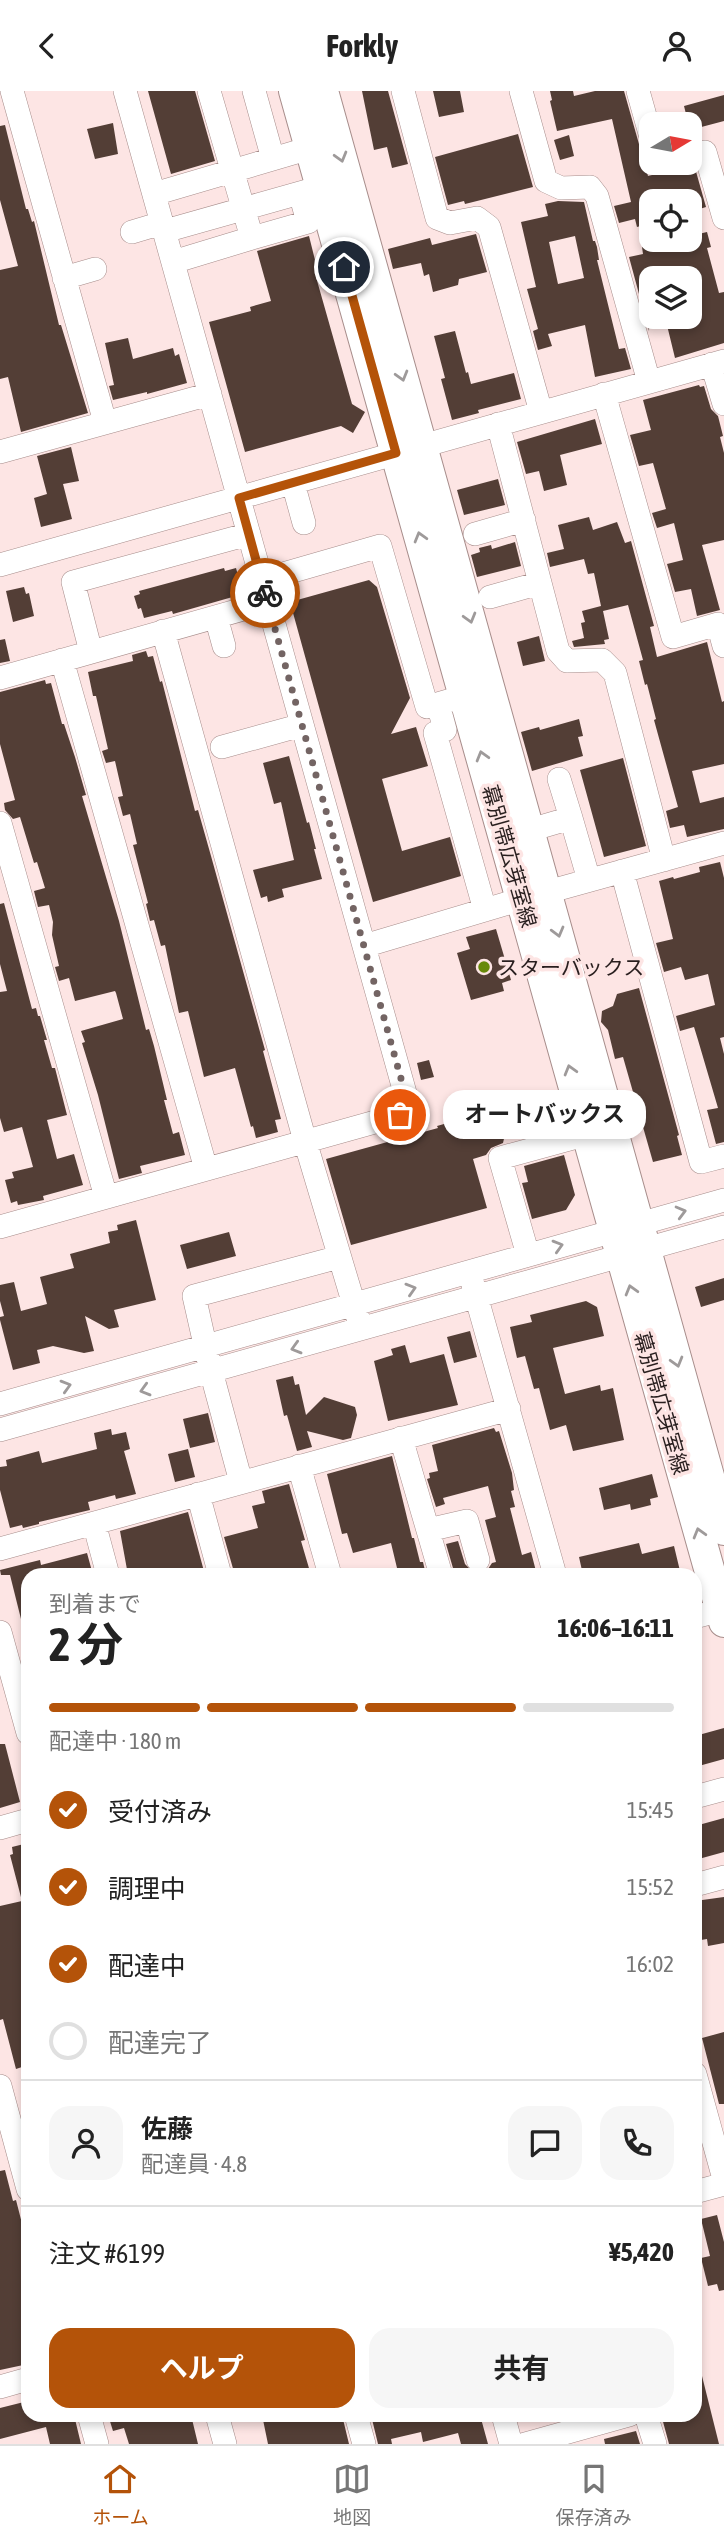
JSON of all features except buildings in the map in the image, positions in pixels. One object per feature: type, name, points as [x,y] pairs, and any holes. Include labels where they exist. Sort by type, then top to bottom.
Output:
[{"type":"main road","name":"幕別帯広芽室線","points":[[295,91],[310,148],[311,190],[409,449],[530,830],[535,895],[584,1120],[629,1240],[724,1530]]},
{"type":"main road","name":"幕別帯広芽室線","points":[[323,91],[409,449],[451,700],[535,895],[629,1240],[716,1615]]},
{"type":"street","points":[[12,91],[105,422]]},
{"type":"street","points":[[1,1224],[400,1115],[407,1100],[125,91]]},
{"type":"street","points":[[209,91],[252,238]]},
{"type":"street","points":[[254,91],[274,159]]},
{"type":"street","points":[[403,91],[437,218],[450,223],[477,218],[489,227],[541,412]]},
{"type":"street","points":[[521,91],[546,181],[561,188],[590,187],[597,196],[649,382]]},
{"type":"street","points":[[638,91],[644,112]]},
{"type":"street","points":[[154,194],[310,148]]},
{"type":"street","points":[[702,153],[705,152],[724,218]]},
{"type":"street","points":[[132,232],[244,209],[311,190],[308,222],[173,262]]},
{"type":"street","points":[[64,278],[95,269]]},
{"type":"street","points":[[0,565],[718,362],[724,404]]},
{"type":"street","points":[[1,449],[211,394]]},
{"type":"street","points":[[604,394],[673,637],[718,624],[724,646]]},
{"type":"street","points":[[498,424],[558,651],[568,661],[602,660],[615,673],[664,860]]},
{"type":"street","points":[[293,483],[304,523]]},
{"type":"street","points":[[475,534],[524,520]]},
{"type":"street","points":[[141,526],[150,561]]},
{"type":"street","points":[[91,652],[72,582],[249,534]]},
{"type":"street","points":[[0,677],[216,617],[265,591],[380,546],[427,707],[451,700],[445,730],[435,733],[485,910]]},
{"type":"street","points":[[491,597],[540,583]]},
{"type":"street","points":[[216,617],[224,646]]},
{"type":"street","points":[[163,631],[305,1142],[362,1329]]},
{"type":"street","points":[[62,660],[206,1169]]},
{"type":"street","points":[[222,747],[302,725]]},
{"type":"street","points":[[559,779],[589,880]]},
{"type":"street","points":[[530,830],[571,818]]},
{"type":"street","points":[[0,823],[106,1197]]},
{"type":"street","points":[[364,946],[724,843]]},
{"type":"street","points":[[622,871],[701,1162],[724,1156]]},
{"type":"street","points":[[521,1123],[584,1120]]},
{"type":"street","points":[[527,1255],[500,1158],[584,1120]]},
{"type":"street","points":[[0,1430],[477,1297],[629,1240],[724,1200]]},
{"type":"street","points":[[0,1404],[527,1255],[724,1227]]},
{"type":"street","points":[[241,1482],[194,1296],[340,1257]]},
{"type":"street","points":[[469,1271],[553,1568]]},
{"type":"street","points":[[0,1549],[509,1409]]},
{"type":"street","points":[[401,1438],[439,1568]]},
{"type":"street","points":[[299,1466],[328,1568]]},
{"type":"street","points":[[198,1495],[217,1568]]},
{"type":"street","points":[[428,1530],[467,1521],[478,1560]]},
{"type":"street","points":[[94,1523],[106,1568]]},
{"type":"street","points":[[0,1632],[21,1708]]},
{"type":"street","points":[[702,1795],[724,1789]]},
{"type":"street","points":[[0,1828],[21,1823]]},
{"type":"street","points":[[702,1883],[724,1877]]},
{"type":"street","points":[[0,2086],[21,2161]]},
{"type":"street","points":[[702,2100],[724,2182],[702,2190]]},
{"type":"street","points":[[0,2387],[21,2381]]},
{"type":"street","points":[[91,2422],[97,2444]]},
{"type":"street","points":[[219,2422],[225,2444]]},
{"type":"street","points":[[358,2422],[364,2444]]},
{"type":"street","points":[[505,2422],[511,2444]]},
{"type":"street","points":[[525,2444],[604,2422]]},
{"type":"street","points":[[648,2422],[654,2444]]},
{"type":"way so far","points":[[265,593],[407,1100],[400,1115]]},
{"type":"place","name":"スターバックス","points":[[484,967]]},
{"type":"place","name":"オートバックス","points":[[400,1115]]},
{"type":"route","points":[[265,593],[239,498],[396,453],[344,267]]}]
